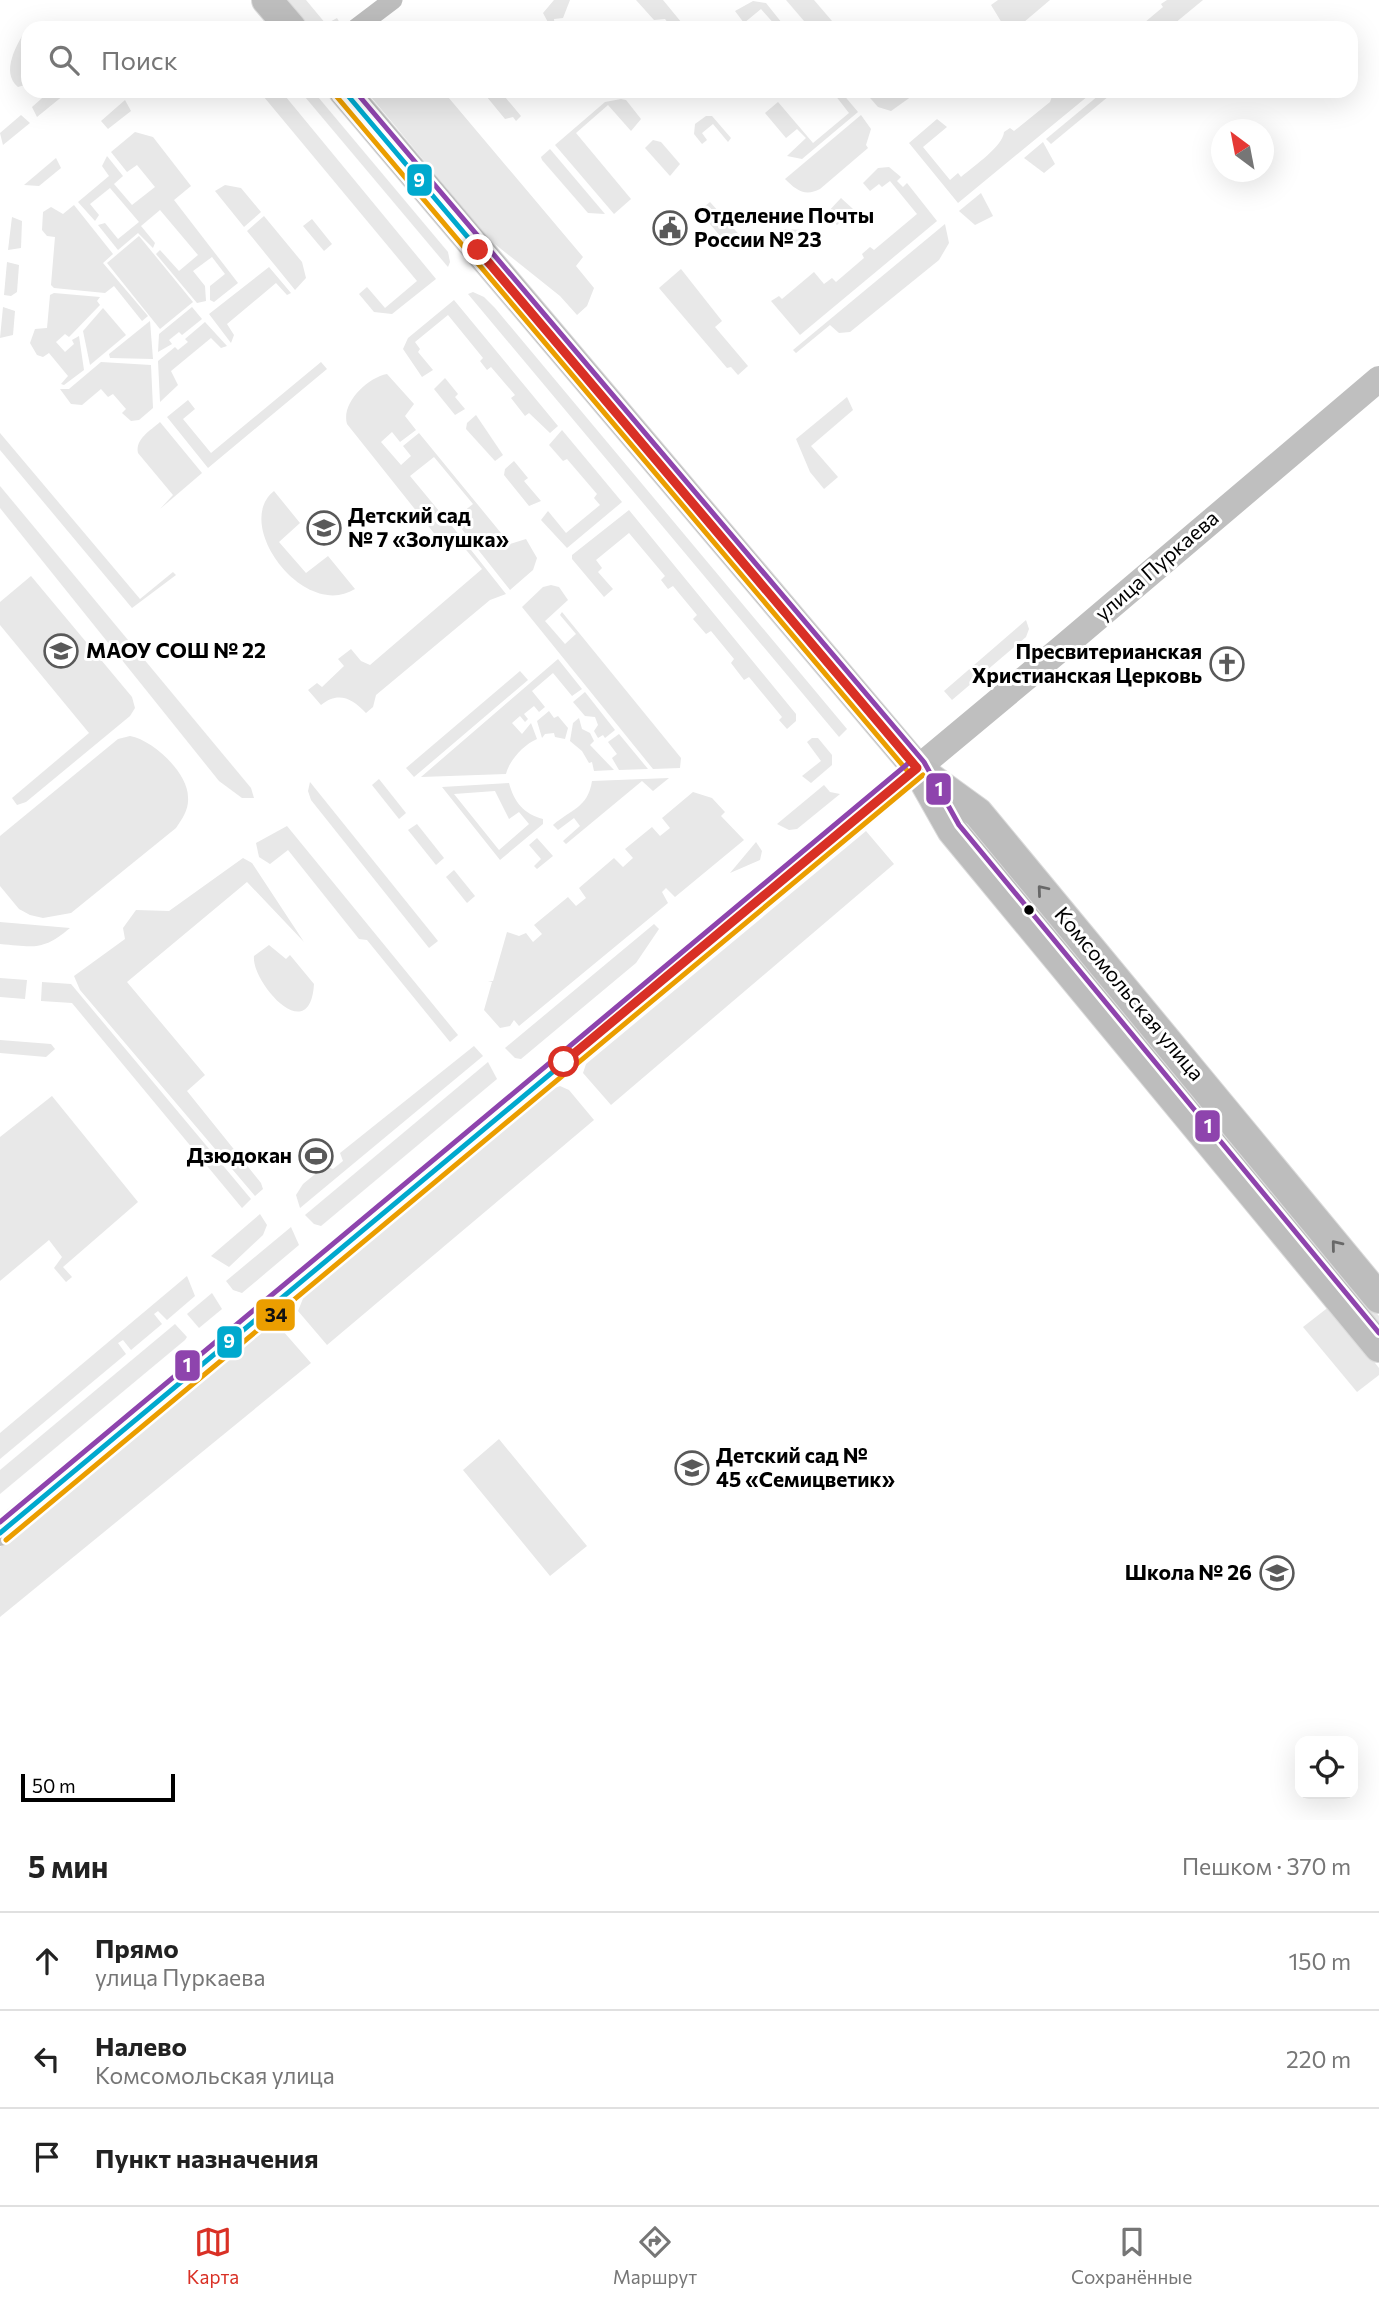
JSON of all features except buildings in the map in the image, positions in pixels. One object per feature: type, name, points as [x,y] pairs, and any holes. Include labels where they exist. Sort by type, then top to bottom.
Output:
[{"type":"main road","points":[[267,0],[285,21]]},
{"type":"main road","name":"Комсомольская улица","points":[[350,98],[917,768],[952,830],[1379,1347]]},
{"type":"main road","name":"улица Пуркаева","points":[[0,1534],[1379,379]]},
{"type":"main road","name":"Комсомольская улица","points":[[917,768],[978,813],[1259,1149],[1379,1298]]},
{"type":"street","points":[[365,21],[393,0]]},
{"type":"shaded area","points":[[286,0],[306,0],[324,21],[303,21]]},
{"type":"shaded area","points":[[554,0],[570,0],[563,18],[547,21],[543,13]]},
{"type":"shaded area","points":[[636,0],[663,0],[680,21],[654,20]]},
{"type":"shaded area","points":[[786,0],[814,0],[832,21],[804,21]]},
{"type":"shaded area","points":[[998,0],[1050,0],[1025,21],[1001,21],[991,5]]},
{"type":"shaded area","points":[[1167,0],[1203,0],[1178,21],[1146,21],[1163,7],[1161,4]]},
{"type":"shaded area","points":[[753,1],[766,3],[780,21],[772,21],[761,9],[746,21],[742,21],[735,11]]},
{"type":"shaded area","points":[[21,38],[21,86],[18,87],[10,74],[10,66]]},
{"type":"shaded area","points":[[42,98],[60,98],[37,117],[32,107]]},
{"type":"shaded area","points":[[265,98],[287,98],[436,279],[392,314],[374,312],[359,294],[367,287],[385,308],[417,281]]},
{"type":"shaded area","points":[[306,98],[319,98],[448,252],[448,267]]},
{"type":"shaded area","points":[[372,98],[449,98],[583,257],[576,266],[594,288],[587,306],[577,315],[560,296],[491,241]]},
{"type":"shaded area","points":[[488,98],[506,98],[521,116],[516,121],[513,117],[505,119]]},
{"type":"shaded area","points":[[837,98],[846,98],[858,112],[802,159],[787,156],[806,138],[797,129],[786,138],[765,113],[778,102],[813,143],[849,113]]},
{"type":"shaded area","points":[[870,98],[909,98],[891,111],[878,107]]},
{"type":"shaded area","points":[[1051,98],[1086,98],[958,203],[909,143],[937,119],[947,127],[923,147],[950,180],[958,173],[961,177],[999,143],[1004,132],[1010,128],[1014,131]]},
{"type":"shaded area","points":[[1096,98],[1107,98],[1051,144],[1046,139]]},
{"type":"shaded area","points":[[125,100],[131,111],[108,129],[101,121]]},
{"type":"shaded area","points":[[626,100],[641,119],[631,131],[608,105],[576,133],[631,199],[614,214],[555,145],[605,102]]},
{"type":"shaded area","points":[[21,115],[30,123],[3,145],[0,133]]},
{"type":"shaded area","points":[[861,115],[871,129],[866,145],[868,148],[820,189],[801,191],[785,179]]},
{"type":"shaded area","points":[[706,116],[712,116],[731,138],[728,142],[713,124],[702,133],[707,140],[702,144],[694,134],[695,124]]},
{"type":"shaded area","points":[[135,132],[153,137],[191,186],[174,200],[238,283],[214,302],[210,300],[210,286],[225,274],[212,257],[193,271],[205,286],[206,301],[197,303],[156,254],[160,250],[179,271],[198,255],[160,210],[141,226],[155,243],[153,248],[138,233],[118,250],[98,225],[105,223],[118,239],[139,222],[110,188],[90,204],[99,215],[95,221],[78,202],[109,176],[102,166],[107,156],[123,176],[114,184],[132,205],[155,187],[137,165],[127,172],[111,152]]},
{"type":"shaded area","points":[[653,140],[661,142],[680,164],[670,176],[645,148]]},
{"type":"shaded area","points":[[1043,142],[1055,164],[1044,173],[1024,158]]},
{"type":"shaded area","points":[[550,149],[605,214],[588,213],[542,160],[541,157]]},
{"type":"shaded area","points":[[56,158],[61,168],[39,186],[24,185]]},
{"type":"shaded area","points":[[889,167],[901,177],[897,181],[903,187],[907,183],[937,221],[800,335],[771,301],[779,296],[782,299],[814,272],[824,284],[832,278],[836,282],[864,258],[862,254],[870,247],[874,250],[917,214],[890,181],[882,187],[879,184],[870,191],[863,183],[878,168]]},
{"type":"shaded area","points":[[225,185],[241,188],[261,212],[244,227],[215,191]]},
{"type":"shaded area","points":[[981,193],[993,216],[975,225],[959,211]]},
{"type":"shaded area","points":[[841,198],[853,209],[837,225],[826,214]]},
{"type":"shaded area","points":[[710,202],[744,240],[744,244],[738,247],[726,233],[721,237],[699,211]]},
{"type":"shaded area","points":[[74,205],[113,254],[103,263],[148,316],[142,321],[114,286],[105,293],[54,288],[51,285],[55,237],[47,236],[42,230],[43,212],[51,207],[63,214]]},
{"type":"shaded area","points":[[264,216],[302,262],[306,278],[295,290],[247,231]]},
{"type":"shaded area","points":[[12,217],[22,221],[21,248],[8,250]]},
{"type":"shaded area","points":[[312,219],[332,244],[324,251],[303,226]]},
{"type":"shaded area","points":[[945,224],[949,243],[939,260],[850,332],[839,333],[830,325],[796,353],[793,350]]},
{"type":"shaded area","points":[[780,229],[806,230],[814,240],[802,250],[791,237],[783,242],[776,236]]},
{"type":"shaded area","points":[[139,236],[193,302],[160,329],[107,263]]},
{"type":"shaded area","points":[[7,262],[19,265],[17,292],[11,296],[4,295]]},
{"type":"shaded area","points":[[269,267],[291,293],[287,295],[276,283],[227,324],[234,335],[231,343],[209,314]]},
{"type":"shaded area","points":[[681,269],[722,321],[715,327],[748,366],[738,375],[731,367],[727,368],[659,288]]},
{"type":"shaded area","points":[[473,292],[484,297],[495,308],[847,729],[839,737],[468,294]]},
{"type":"shaded area","points":[[54,293],[100,297],[97,301],[100,305],[69,337],[65,334],[56,342],[65,352],[74,344],[72,340],[79,336],[84,370],[64,385],[61,384],[68,376],[49,353],[43,357],[37,355],[30,343],[35,329],[47,328],[50,295]]},
{"type":"shaded area","points":[[454,300],[558,426],[550,433],[529,413],[525,416],[511,398],[515,395],[491,367],[487,370],[480,361],[483,358],[448,315],[415,342],[420,349],[418,352],[433,370],[422,377],[403,349],[408,338]]},
{"type":"shaded area","points":[[3,307],[15,311],[13,335],[0,338]]},
{"type":"shaded area","points":[[192,307],[202,319],[182,335],[179,332],[169,340],[172,344],[158,352],[159,334]]},
{"type":"shaded area","points":[[103,308],[126,335],[90,365],[83,331]]},
{"type":"shaded area","points":[[150,321],[153,359],[110,358],[109,354]]},
{"type":"shaded area","points":[[205,322],[227,346],[221,348],[211,338],[171,371],[178,385],[160,402],[158,361],[175,347],[178,350],[188,342],[185,339]]},
{"type":"shaded area","points":[[101,362],[151,365],[153,408],[139,420],[131,421],[122,413],[126,409],[113,394],[108,397],[101,389],[82,405],[71,404],[60,389],[69,389]]},
{"type":"shaded area","points":[[321,362],[327,369],[208,468],[167,417],[188,400],[195,409],[183,419],[211,453]]},
{"type":"shaded area","points":[[387,374],[414,404],[405,416],[416,430],[400,442],[392,432],[381,442],[401,465],[411,456],[403,446],[419,433],[510,544],[526,539],[537,558],[533,570],[510,590],[457,523],[452,526],[506,594],[490,600],[376,695],[373,707],[366,713],[345,698],[333,698],[321,705],[308,690],[317,683],[322,687],[344,666],[338,659],[351,649],[361,661],[370,665],[482,569],[452,533],[441,542],[347,424],[346,416],[352,400],[364,386]],"holes":[[[434,457],[473,504],[449,523],[410,476]]]},
{"type":"shaded area","points":[[445,378],[458,394],[455,397],[465,409],[455,415],[434,389]]},
{"type":"shaded area","points":[[847,397],[853,410],[811,446],[838,477],[824,489],[810,472],[796,439]]},
{"type":"shaded area","points":[[476,415],[503,455],[495,461],[466,429],[467,423]]},
{"type":"shaded area","points":[[160,422],[202,473],[160,509],[173,495],[138,453],[138,448],[144,436]]},
{"type":"shaded area","points":[[562,430],[622,502],[567,548],[541,520],[548,511],[566,533],[600,505],[594,498],[597,494],[567,459],[563,461],[549,445]]},
{"type":"shaded area","points":[[0,433],[140,599],[173,572],[176,575],[132,608],[0,450]]},
{"type":"shaded area","points":[[514,461],[528,478],[524,481],[541,501],[529,506],[504,475],[505,469]]},
{"type":"shaded area","points":[[0,486],[251,788],[254,798],[242,798],[219,781],[0,508]]},
{"type":"shaded area","points":[[274,491],[300,523],[279,542],[306,573],[328,556],[355,589],[335,595],[315,592],[296,581],[280,564],[268,545],[262,525],[263,506]]},
{"type":"shaded area","points":[[629,510],[796,714],[796,721],[787,729],[779,720],[782,717],[749,677],[744,680],[731,663],[734,659],[711,631],[706,634],[693,619],[697,615],[673,586],[668,589],[661,580],[665,576],[629,533],[596,560],[602,568],[598,572],[613,589],[604,597],[572,559],[572,555]]},
{"type":"shaded area","points":[[31,576],[132,697],[135,708],[130,716],[26,802],[17,805],[12,798],[89,733],[0,625],[0,602]]},
{"type":"shaded area","points":[[543,587],[559,587],[568,600],[545,621],[565,644],[576,634],[560,615],[562,612],[681,758],[680,768],[653,769],[522,607]]},
{"type":"shaded area","points":[[1026,620],[1029,629],[1026,637],[952,700],[944,691]]},
{"type":"shaded area","points":[[558,659],[582,689],[572,696],[553,673],[532,691],[545,707],[539,712],[534,706],[524,714],[528,719],[525,722],[520,716],[512,723],[522,734],[531,723],[537,739],[517,754],[506,774],[421,777]]},
{"type":"shaded area","points":[[520,671],[528,680],[414,777],[406,768]]},
{"type":"shaded area","points":[[585,692],[615,730],[605,738],[603,735],[598,738],[594,731],[598,725],[595,717],[585,716],[573,702]]},
{"type":"shaded area","points":[[549,711],[554,718],[558,716],[568,728],[565,739],[555,737],[554,733],[545,734],[542,738],[537,721]]},
{"type":"shaded area","points":[[579,718],[582,729],[590,733],[594,741],[590,745],[614,770],[594,771],[592,762],[589,763],[582,751],[570,741],[573,723]]},
{"type":"shaded area","points":[[619,734],[648,769],[619,770],[612,758],[617,754],[608,742]]},
{"type":"shaded area","points":[[130,736],[149,744],[168,759],[182,778],[188,801],[181,821],[176,828],[71,913],[43,918],[19,909],[0,886],[0,836],[118,739]]},
{"type":"shaded area","points":[[818,738],[832,755],[832,765],[811,783],[802,776],[821,761],[807,742]]},
{"type":"shaded area","points":[[669,778],[653,791],[642,781],[566,844],[563,841],[580,826],[574,818],[558,830],[553,825],[582,803],[592,781]]},
{"type":"shaded area","points":[[379,779],[406,813],[399,819],[372,785]]},
{"type":"shaded area","points":[[310,782],[438,941],[429,948],[311,800],[308,791]]},
{"type":"shaded area","points":[[509,783],[521,806],[530,814],[543,819],[543,824],[500,860],[442,787]],"holes":[[[495,791],[509,819],[519,812],[529,824],[499,850],[454,794]]]},
{"type":"shaded area","points":[[824,785],[830,792],[840,794],[797,829],[789,830],[777,824]]},
{"type":"shaded area","points":[[693,792],[712,798],[725,812],[721,816],[744,840],[675,897],[666,888],[662,892],[668,903],[519,1026],[514,1020],[510,1026],[500,1028],[484,1010],[492,982],[488,981],[493,981],[507,932],[519,936],[526,933],[533,942],[542,934],[534,925],[568,897],[576,906],[586,898],[579,888],[614,858],[623,867],[633,858],[625,849],[652,827],[660,836],[670,828],[662,818]]},
{"type":"shaded area","points":[[417,824],[444,858],[436,865],[408,830]]},
{"type":"shaded area","points":[[287,826],[458,1035],[450,1042],[367,940],[359,939],[288,850],[270,864],[259,857],[256,843]]},
{"type":"shaded area","points":[[973,829],[1379,1316],[1379,1329],[967,835]]},
{"type":"shaded area","points":[[866,831],[894,864],[611,1105],[583,1073],[586,1064]]},
{"type":"shaded area","points":[[537,838],[553,856],[537,869],[534,866],[541,859],[529,845]]},
{"type":"shaded area","points":[[756,842],[762,851],[760,860],[730,873]]},
{"type":"shaded area","points":[[243,858],[252,863],[304,942],[247,882],[127,982],[205,1075],[187,1091],[261,1183],[263,1189],[255,1196],[80,990],[74,976],[125,939],[123,928],[136,910],[169,911]]},
{"type":"shaded area","points":[[454,870],[475,896],[467,903],[446,877]]},
{"type":"shaded area","points":[[0,922],[70,928],[45,944],[21,946],[0,944]]},
{"type":"shaded area","points":[[654,924],[659,929],[636,963],[521,1059],[515,1058],[505,1048]]},
{"type":"shaded area","points":[[269,945],[286,959],[290,955],[314,984],[310,1003],[303,1011],[292,1011],[281,1004],[262,980],[254,956]]},
{"type":"shaded area","points":[[0,978],[27,980],[25,999],[0,997]]},
{"type":"shaded area","points":[[42,982],[71,984],[251,1199],[242,1208],[72,1003],[41,1001]]},
{"type":"shaded area","points":[[0,1040],[51,1044],[55,1049],[46,1057],[0,1053]]},
{"type":"shaded area","points":[[474,1046],[483,1056],[300,1208],[296,1195],[303,1184],[325,1166],[333,1169],[343,1161],[340,1153]]},
{"type":"shaded area","points":[[488,1062],[497,1079],[321,1226],[314,1224],[305,1215]]},
{"type":"shaded area","points":[[560,1086],[569,1090],[594,1120],[327,1345],[298,1311],[304,1296],[549,1090]]},
{"type":"shaded area","points":[[52,1096],[138,1202],[63,1267],[72,1277],[66,1282],[54,1268],[62,1257],[49,1240],[0,1281],[0,1137]]},
{"type":"shaded area","points":[[260,1214],[267,1225],[263,1235],[229,1267],[211,1256]]},
{"type":"shaded area","points":[[291,1227],[299,1245],[242,1293],[233,1290],[226,1281]]},
{"type":"shaded area","points":[[187,1276],[195,1296],[167,1320],[158,1311],[154,1314],[162,1324],[131,1350],[123,1340],[118,1343],[126,1354],[0,1459],[0,1433]]},
{"type":"shaded area","points":[[212,1293],[222,1309],[199,1328],[187,1314]]},
{"type":"shaded area","points":[[1330,1306],[1379,1368],[1379,1375],[1357,1392],[1303,1327]]},
{"type":"shaded area","points":[[175,1324],[187,1337],[185,1340],[0,1494],[0,1470]]},
{"type":"shaded area","points":[[273,1327],[283,1331],[311,1363],[0,1617],[0,1547],[266,1329]]},
{"type":"shaded area","points":[[499,1439],[587,1546],[550,1576],[463,1470]]},
{"type":"transit line","name":"34","points":[[338,98],[910,774]]},
{"type":"transit line","name":"9","points":[[350,98],[917,768]]},
{"type":"transit line","name":"1","points":[[361,98],[924,762],[959,825],[1379,1333]]},
{"type":"transit line","name":"1","points":[[0,1522],[911,761]]},
{"type":"transit line","name":"9","points":[[0,1533],[917,768]]},
{"type":"transit line","name":"34","points":[[6,1540],[923,775]]},
{"type":"place","name":"Отделение Почты России № 23","points":[[670,228]]},
{"type":"place","name":"Детский сад № 7 «Золушка»","points":[[324,528]]},
{"type":"place","name":"МАОУ СОШ № 22","points":[[61,651]]},
{"type":"place","name":"Пресвитерианская Христианская Церковь","points":[[1227,664]]},
{"type":"place","name":"Дзюдокан","points":[[316,1156]]},
{"type":"place","name":"Детский сад № 45 «Семицветик»","points":[[692,1468]]},
{"type":"place","name":"Школа № 26","points":[[1277,1573]]},
{"type":"route","points":[[478,250],[917,768],[564,1062]]}]
